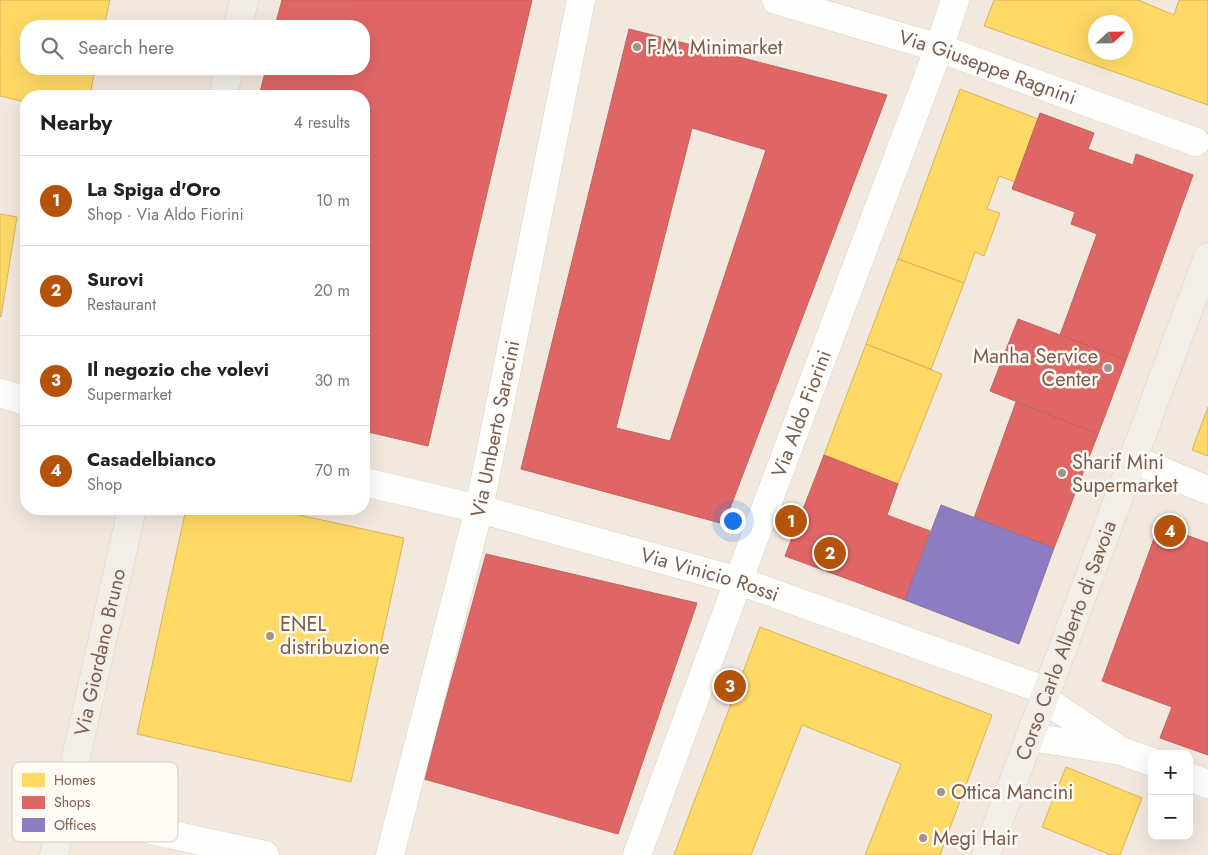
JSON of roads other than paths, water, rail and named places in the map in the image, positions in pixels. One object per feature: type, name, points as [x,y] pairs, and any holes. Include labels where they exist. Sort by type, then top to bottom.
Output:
[{"type":"main road","points":[[239,20],[244,0]]},
{"type":"main road","points":[[223,90],[227,75]]},
{"type":"main road","name":"Corso Carlo Alberto di Savoia","points":[[986,855],[1208,257]]},
{"type":"main road","name":"Via Giordano Bruno","points":[[75,762],[131,515]]},
{"type":"main road","name":"Via Giordano Bruno","points":[[54,855],[57,842]]},
{"type":"street","name":"Via Umberto Saracini","points":[[390,855],[479,510],[581,0]]},
{"type":"street","name":"Via Giuseppe Ragnini","points":[[776,0],[939,48],[1196,142]]},
{"type":"street","name":"Via Aldo Fiorini","points":[[638,855],[939,48],[955,0]]},
{"type":"street","points":[[0,393],[20,399]]},
{"type":"street","points":[[1132,459],[1208,490]]},
{"type":"street","name":"Via Vinicio Rossi","points":[[370,483],[479,510],[739,580],[1046,695],[1122,751]]},
{"type":"street","name":"Via Vinicio Rossi","points":[[1030,736],[1122,751],[1148,761]]},
{"type":"street","points":[[1193,778],[1208,784]]},
{"type":"street","points":[[178,836],[265,855]]},
{"type":"place","name":"F.M. Minimarket","points":[[637,47]]},
{"type":"place","name":"Manha Service Center","points":[[1108,368]]},
{"type":"place","name":"Sharif Mini Supermarket","points":[[1062,473]]},
{"type":"place","name":"La Spiga d'Oro","points":[[791,521]]},
{"type":"place","name":"Casadelbianco","points":[[1170,531]]},
{"type":"place","name":"Surovi","points":[[830,553]]},
{"type":"place","name":"ENEL distribuzione","points":[[270,636]]},
{"type":"place","name":"Il negozio che volevi","points":[[730,686]]},
{"type":"place","name":"Ottica Mancini","points":[[941,792]]},
{"type":"place","name":"Megi Hair","points":[[923,838]]}]
